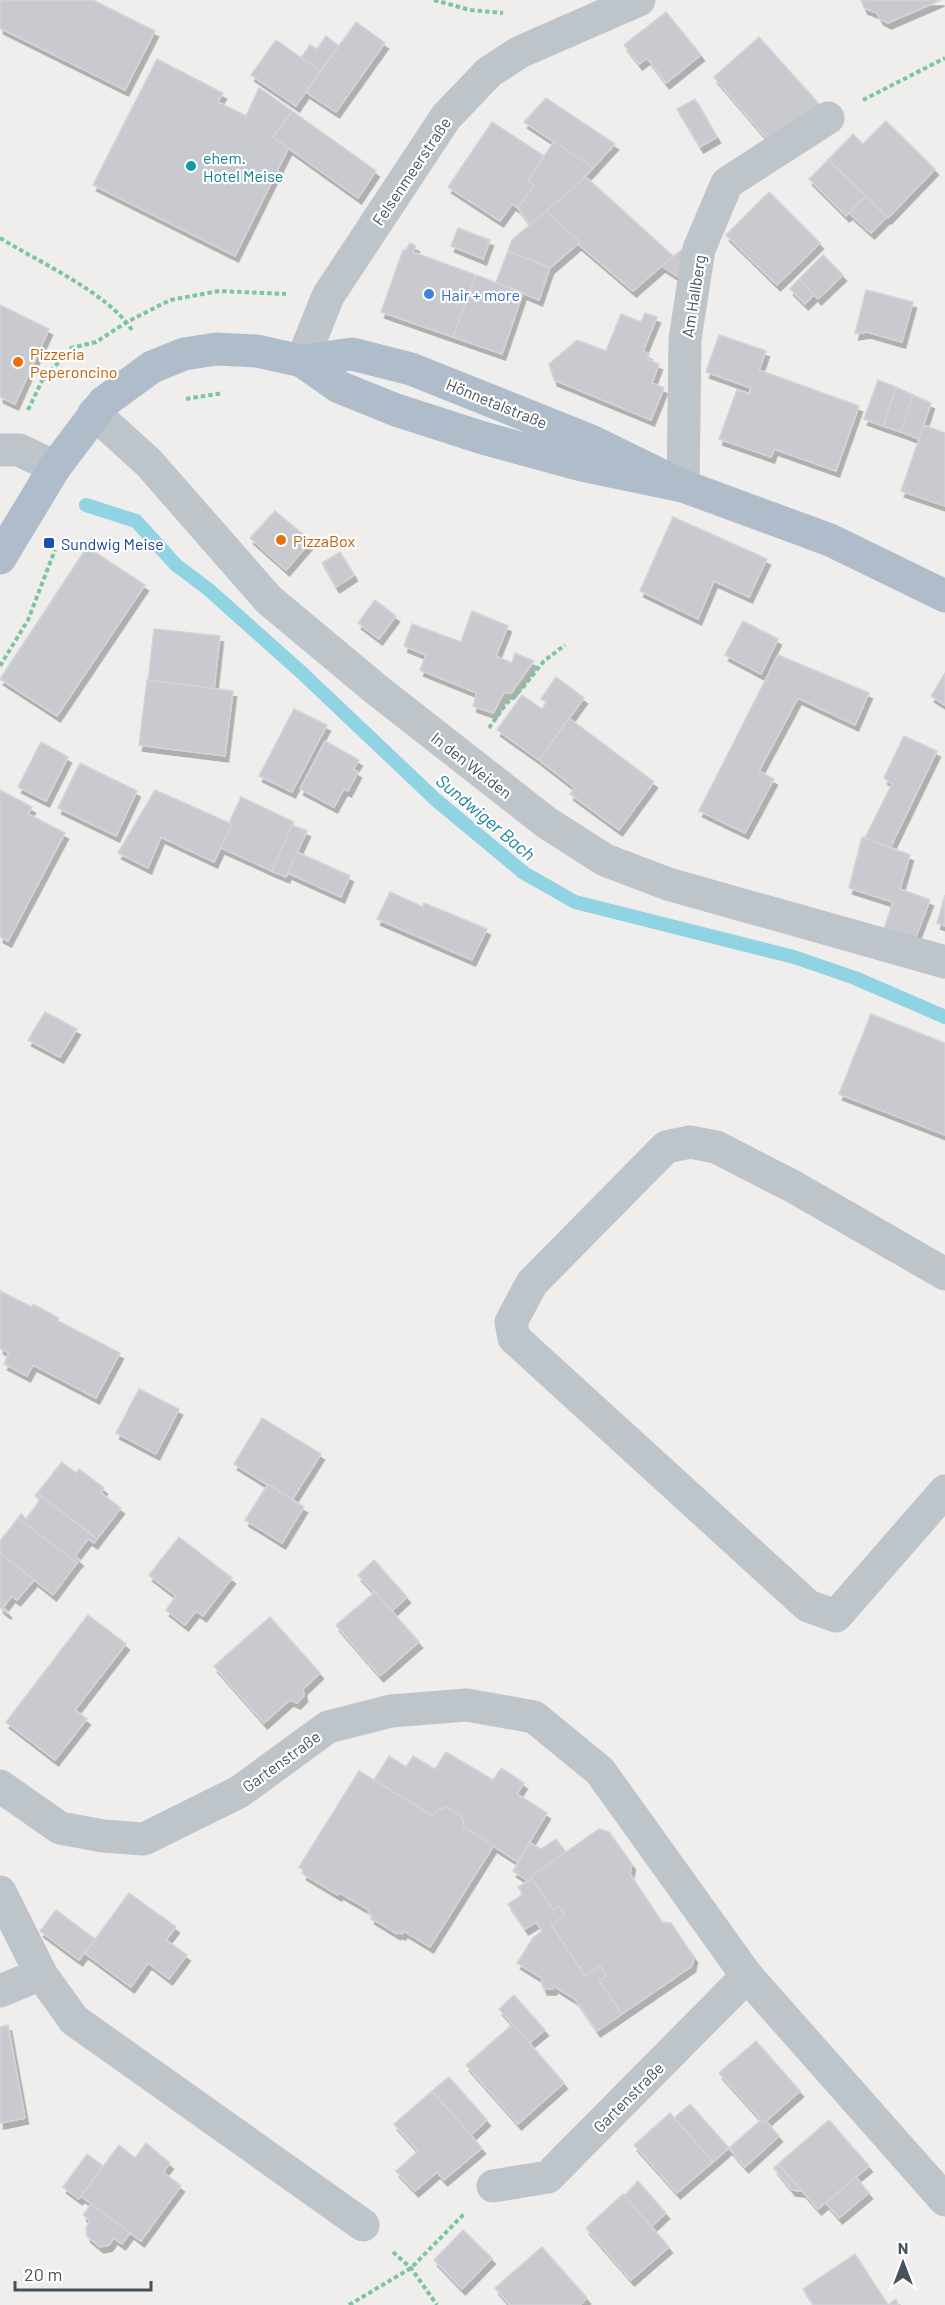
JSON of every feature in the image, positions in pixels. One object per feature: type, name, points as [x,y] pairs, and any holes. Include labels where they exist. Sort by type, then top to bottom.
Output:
[{"type":"main road","name":"Hönnetalstraße","points":[[0,558],[55,467],[94,413],[127,383],[152,367],[184,354],[216,349],[257,351],[302,361],[352,354],[411,369],[591,441],[683,486],[830,540],[945,596]]},
{"type":"main road","name":"Hönnetalstraße","points":[[302,361],[339,387],[396,410],[483,438],[571,462],[683,486]]},
{"type":"street","name":"Felsenmeerstraße","points":[[302,361],[328,296],[446,117],[489,72],[520,52],[639,0]]},
{"type":"street","name":"Am Hallberg","points":[[683,486],[685,339],[699,249],[726,183],[828,118]]},
{"type":"street","name":"In den Weiden","points":[[94,413],[149,463],[268,600],[465,760],[547,823],[604,860],[668,884],[945,962]]},
{"type":"street","points":[[0,450],[19,450],[55,467]]},
{"type":"street","points":[[945,1274],[787,1183],[716,1147],[690,1142],[666,1147],[532,1283],[511,1322],[514,1338],[808,1606],[836,1616],[945,1491]]},
{"type":"street","name":"Gartenstraße","points":[[0,1786],[60,1828],[103,1836],[144,1839],[239,1792],[328,1727],[392,1711],[467,1705],[534,1718],[600,1771],[747,1976],[945,2200]]},
{"type":"street","points":[[0,1892],[41,1974],[74,2020],[363,2225]]},
{"type":"street","points":[[0,1991],[41,1974]]},
{"type":"street","name":"Gartenstraße","points":[[492,2186],[548,2177],[747,1976]]},
{"type":"path","points":[[434,0],[470,10],[500,14],[511,11]]},
{"type":"path","points":[[828,118],[945,58]]},
{"type":"path","points":[[0,238],[83,286],[127,322],[152,367]]},
{"type":"path","points":[[0,666],[28,620],[58,542]]},
{"type":"path","points":[[465,760],[505,705],[524,686],[543,661],[565,645]]},
{"type":"path","points":[[349,2305],[411,2268],[492,2186]]},
{"type":"path","points":[[363,2225],[411,2268],[438,2305]]},
{"type":"building","points":[[0,0],[93,0],[155,31],[125,90],[0,28]]},
{"type":"building","points":[[861,0],[941,0],[888,23],[880,19],[877,13],[864,8]]},
{"type":"building","points":[[666,12],[701,55],[666,83],[647,58],[639,64],[624,45]]},
{"type":"building","points":[[356,22],[385,43],[336,112],[306,92]]},
{"type":"building","points":[[326,36],[339,46],[320,71],[301,58],[310,45],[317,49]]},
{"type":"building","points":[[759,37],[821,106],[774,147],[714,77]]},
{"type":"building","points":[[276,40],[320,71],[296,106],[251,75]]},
{"type":"building","name":"ehem. Hotel Meise","points":[[157,59],[223,93],[218,102],[246,116],[259,88],[292,111],[273,137],[289,147],[235,256],[93,185]]},
{"type":"building","points":[[546,98],[615,144],[593,168],[524,122]]},
{"type":"building","points":[[695,99],[717,137],[700,147],[677,109]]},
{"type":"building","points":[[292,111],[376,171],[358,198],[273,137]]},
{"type":"building","points":[[886,121],[935,169],[888,218],[828,160],[853,134],[863,144]]},
{"type":"building","points":[[492,122],[544,156],[528,181],[534,185],[518,208],[512,204],[500,221],[448,187]]},
{"type":"building","points":[[554,141],[593,168],[575,187],[530,225],[518,208],[534,185],[528,181]]},
{"type":"building","points":[[828,160],[866,196],[846,216],[809,179]]},
{"type":"building","points":[[585,176],[673,256],[633,291],[578,244],[580,242],[546,211]]},
{"type":"building","points":[[769,192],[820,243],[777,285],[726,235]]},
{"type":"building","points":[[866,196],[887,217],[871,233],[849,213]]},
{"type":"building","points":[[546,211],[580,242],[550,268],[508,251],[512,240]]},
{"type":"building","points":[[458,228],[490,240],[483,259],[451,246]]},
{"type":"building","name":"Hair + more","points":[[410,243],[416,246],[413,252],[476,275],[453,337],[381,312],[403,250],[405,251]]},
{"type":"building","points":[[686,246],[680,278],[662,266]]},
{"type":"building","points":[[508,251],[550,268],[539,300],[496,282]]},
{"type":"building","points":[[823,255],[843,275],[818,299],[799,279]]},
{"type":"building","points":[[476,275],[523,293],[502,354],[453,337]]},
{"type":"building","points":[[799,279],[814,295],[805,304],[790,289]]},
{"type":"building","points":[[866,290],[913,302],[902,342],[867,332],[855,334]]},
{"type":"building","points":[[0,305],[49,329],[15,404],[0,397]]},
{"type":"building","points":[[645,313],[657,317],[643,351],[649,354],[647,359],[659,364],[652,383],[664,388],[651,420],[554,380],[549,364],[577,340],[606,351],[621,314],[641,322]]},
{"type":"building","points":[[719,335],[766,351],[759,370],[859,406],[836,471],[774,449],[771,457],[719,439],[737,390],[749,394],[751,388],[706,372]]},
{"type":"building","points":[[878,380],[896,387],[883,426],[864,419]]},
{"type":"building","points":[[896,387],[913,395],[901,432],[883,426]]},
{"type":"building","points":[[913,395],[931,403],[919,439],[901,432]]},
{"type":"building","points":[[924,425],[945,433],[945,506],[901,491]]},
{"type":"building","name":"PizzaBox","points":[[275,511],[311,541],[286,570],[250,538]]},
{"type":"building","points":[[673,517],[767,559],[749,597],[714,581],[698,619],[640,591]]},
{"type":"building","points":[[87,547],[145,585],[57,716],[0,679]]},
{"type":"building","points":[[340,552],[354,575],[336,587],[322,563]]},
{"type":"building","points":[[375,600],[396,616],[379,639],[358,623]]},
{"type":"building","points":[[472,611],[508,626],[496,656],[512,663],[515,653],[534,661],[511,693],[504,693],[493,713],[473,706],[477,693],[420,670],[426,655],[404,646],[412,624],[461,642]]},
{"type":"building","points":[[743,621],[778,639],[761,674],[725,655]]},
{"type":"building","points":[[154,629],[220,636],[214,689],[148,681]]},
{"type":"building","points":[[778,655],[869,693],[855,725],[798,698],[759,771],[774,779],[745,833],[699,811]]},
{"type":"building","points":[[945,673],[945,705],[931,696]]},
{"type":"building","points":[[556,677],[584,698],[539,760],[497,730],[522,695],[542,709],[547,702],[541,699]]},
{"type":"building","points":[[147,680],[233,691],[225,756],[139,745]]},
{"type":"building","points":[[294,709],[327,725],[292,792],[259,776]]},
{"type":"building","points":[[569,718],[654,782],[619,830],[570,794],[575,788],[539,760]]},
{"type":"building","points":[[904,736],[937,751],[890,848],[865,838],[892,784],[884,778]]},
{"type":"building","points":[[325,741],[359,760],[353,769],[358,772],[348,791],[344,789],[334,807],[300,789]]},
{"type":"building","points":[[41,742],[68,757],[46,801],[18,787]]},
{"type":"building","points":[[80,763],[137,791],[116,836],[58,808]]},
{"type":"building","points":[[0,790],[32,807],[28,814],[65,833],[8,941],[0,937]]},
{"type":"building","points":[[155,790],[232,824],[214,862],[161,837],[148,868],[118,853]]},
{"type":"building","points":[[241,797],[294,822],[272,871],[221,848]]},
{"type":"building","points":[[292,825],[307,831],[286,877],[272,871]]},
{"type":"building","points":[[862,837],[910,855],[900,889],[930,900],[915,939],[884,929],[893,902],[849,888]]},
{"type":"building","points":[[297,852],[350,876],[341,897],[288,873]]},
{"type":"building","points":[[390,892],[423,907],[424,903],[487,929],[472,960],[377,919]]},
{"type":"building","points":[[945,895],[945,926],[937,923]]},
{"type":"building","points":[[45,1012],[77,1029],[60,1057],[28,1040]]},
{"type":"building","points":[[871,1014],[945,1043],[945,1135],[839,1094]]},
{"type":"building","points":[[0,1291],[32,1307],[33,1304],[59,1318],[58,1321],[120,1353],[96,1398],[33,1365],[27,1376],[4,1364],[9,1353],[0,1348]]},
{"type":"building","points":[[139,1389],[179,1409],[156,1454],[116,1433]]},
{"type":"building","points":[[262,1418],[321,1454],[292,1500],[234,1464]]},
{"type":"building","points":[[62,1462],[76,1473],[79,1469],[104,1488],[101,1493],[121,1508],[97,1539],[37,1493]]},
{"type":"building","points":[[268,1484],[304,1507],[282,1543],[245,1520]]},
{"type":"building","points":[[37,1493],[97,1539],[94,1543],[88,1539],[75,1556],[80,1560],[77,1563],[18,1518],[21,1514],[26,1519],[40,1500],[35,1496]]},
{"type":"building","points":[[18,1518],[77,1563],[53,1595],[0,1553],[0,1541]]},
{"type":"building","points":[[179,1537],[232,1578],[203,1616],[196,1611],[185,1625],[166,1610],[176,1596],[149,1575]]},
{"type":"building","points":[[0,1553],[34,1580],[17,1600],[12,1596],[3,1607],[7,1613],[0,1607]]},
{"type":"building","points":[[374,1560],[407,1597],[392,1611],[358,1575]]},
{"type":"building","points":[[375,1592],[419,1642],[380,1676],[336,1625]]},
{"type":"building","points":[[88,1615],[126,1644],[75,1710],[87,1719],[55,1760],[6,1722]]},
{"type":"building","points":[[270,1617],[320,1673],[303,1689],[304,1696],[297,1703],[290,1700],[264,1723],[214,1666]]},
{"type":"building","points":[[446,1752],[493,1780],[501,1768],[524,1783],[517,1794],[547,1813],[518,1862],[464,1827],[462,1817],[447,1807],[437,1810],[433,1816],[374,1780],[389,1756],[406,1767],[413,1756],[435,1769]]},
{"type":"building","points":[[359,1771],[433,1816],[437,1810],[447,1807],[462,1817],[464,1827],[494,1845],[430,1947],[404,1931],[402,1934],[398,1932],[397,1934],[371,1918],[369,1910],[303,1874],[304,1871],[299,1867]]},
{"type":"building","points":[[599,1829],[609,1832],[632,1864],[630,1874],[662,1922],[671,1923],[694,1957],[692,1966],[622,2014],[599,1980],[606,1976],[600,1966],[585,1976],[551,1925],[565,1915],[559,1906],[553,1910],[530,1877]]},
{"type":"building","points":[[556,1839],[566,1852],[530,1877],[532,1879],[528,1881],[513,1871],[530,1843],[541,1849]]},
{"type":"building","points":[[532,1879],[553,1910],[559,1906],[565,1915],[551,1925],[585,1976],[600,1966],[606,1976],[599,1980],[622,2014],[597,2031],[575,1999],[554,1986],[553,1989],[544,1989],[541,1982],[543,1979],[517,1963],[533,1938],[542,1931],[536,1922],[525,1929],[508,1904],[523,1894],[518,1887]]},
{"type":"building","points":[[129,1893],[176,1927],[166,1940],[187,1955],[169,1979],[148,1963],[131,1987],[85,1953]]},
{"type":"building","points":[[56,1910],[95,1939],[79,1960],[40,1931]]},
{"type":"building","points":[[514,1995],[545,2030],[529,2043],[499,2009]]},
{"type":"building","points":[[513,2024],[564,2083],[518,2124],[466,2065]]},
{"type":"building","points":[[8,2025],[25,2118],[0,2123],[0,2027]]},
{"type":"building","points":[[756,2041],[800,2091],[764,2123],[719,2073]]},
{"type":"building","points":[[449,2077],[487,2120],[471,2135],[432,2091]]},
{"type":"building","points":[[432,2091],[482,2148],[444,2180],[437,2172],[415,2191],[396,2171],[418,2151],[394,2124]]},
{"type":"building","points":[[690,2104],[729,2148],[713,2162],[674,2118]]},
{"type":"building","points":[[670,2113],[713,2162],[677,2193],[634,2145]]},
{"type":"building","points":[[761,2120],[764,2123],[766,2121],[779,2136],[745,2167],[729,2148]]},
{"type":"building","points":[[829,2120],[869,2166],[818,2209],[778,2164]]},
{"type":"building","points":[[146,2143],[170,2163],[163,2172],[181,2186],[141,2241],[81,2196],[119,2145],[135,2158]]},
{"type":"building","points":[[87,2154],[103,2166],[79,2199],[63,2187]]},
{"type":"building","points":[[778,2164],[802,2191],[792,2190],[774,2168]]},
{"type":"building","points":[[856,2177],[869,2193],[839,2218],[826,2203]]},
{"type":"building","points":[[638,2181],[666,2213],[651,2227],[624,2196]]},
{"type":"building","points":[[623,2194],[669,2247],[631,2280],[586,2228]]},
{"type":"building","points":[[91,2204],[130,2233],[122,2244],[114,2238],[109,2245],[100,2247],[87,2236],[86,2228],[90,2221],[83,2215]]},
{"type":"building","points":[[463,2230],[492,2258],[462,2289],[434,2260]]},
{"type":"building","points":[[542,2247],[587,2298],[580,2305],[510,2305],[495,2288]]},
{"type":"building","points":[[855,2254],[888,2305],[814,2305],[803,2289]]},
{"type":"building","points":[[896,2299],[898,2305],[888,2305]]},
{"type":"waterway","name":"Sundwiger Bach","points":[[86,505],[136,521],[176,565],[208,589],[301,672],[436,800],[524,873],[575,902],[794,957],[855,978],[945,1017]]},
{"type":"place","name":"ehem. Hotel Meise","points":[[191,166]]},
{"type":"place","name":"Hair + more","points":[[429,294]]},
{"type":"place","name":"Pizzeria Peperoncino","points":[[18,362]]},
{"type":"place","name":"PizzaBox","points":[[281,540]]},
{"type":"place","name":"Sundwig Meise","points":[[49,543]]}]
